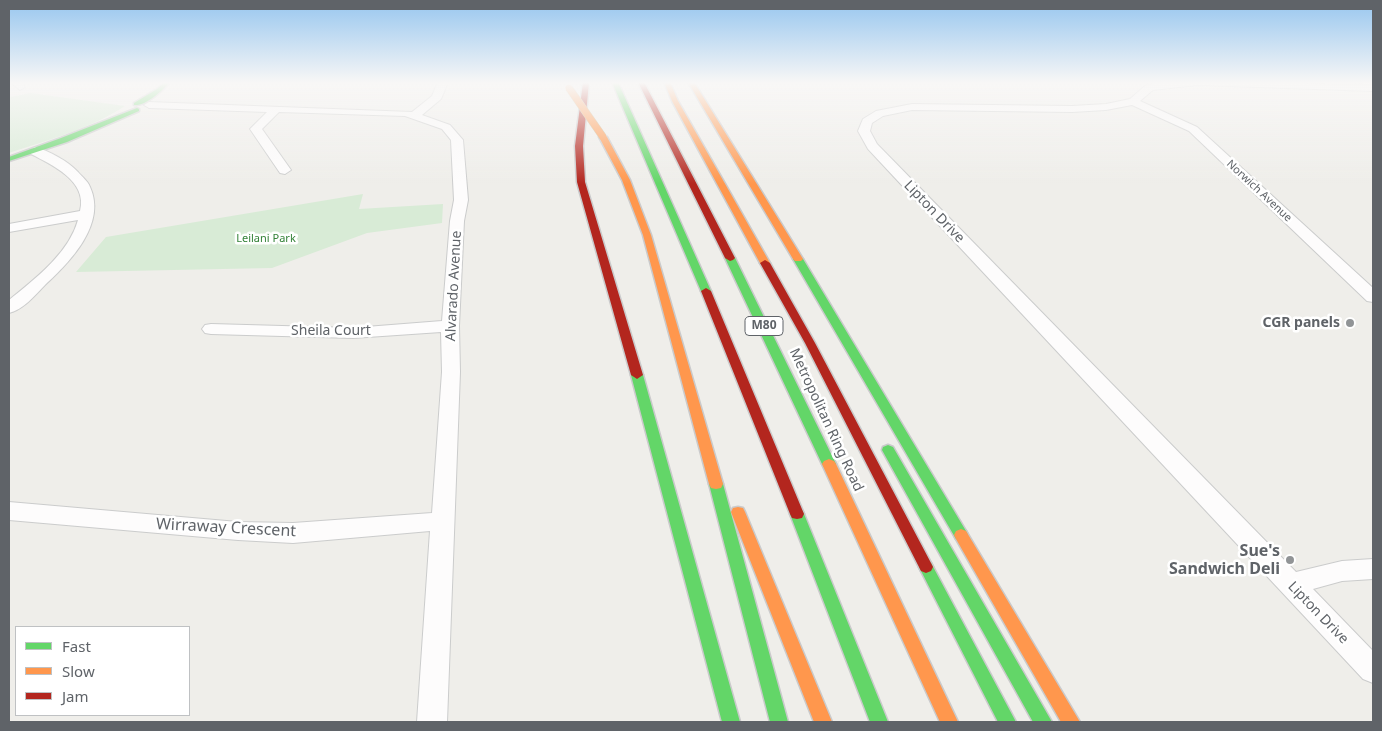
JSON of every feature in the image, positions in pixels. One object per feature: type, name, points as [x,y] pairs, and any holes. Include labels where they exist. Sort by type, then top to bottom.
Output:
[{"type":"main road","points":[[9,159],[30,153],[120,116]]},
{"type":"main road","points":[[582,116],[579,146],[581,182],[648,415],[731,722]]},
{"type":"main road","points":[[588,116],[603,137],[626,180],[640,213],[696,408],[779,722]]},
{"type":"main road","name":"M80","points":[[630,116],[729,343],[879,722]]},
{"type":"main road","name":"Metropolitan Ring Road","points":[[660,116],[784,364],[867,541],[948,722]]},
{"type":"main road","points":[[684,116],[810,343],[1007,722]]},
{"type":"main road","points":[[694,116],[726,167]]},
{"type":"main road","points":[[712,116],[1071,722]]},
{"type":"main road","points":[[696,408],[824,722]]},
{"type":"main road","points":[[880,437],[1043,722]]},
{"type":"street","points":[[269,116],[256,129],[285,170]]},
{"type":"street","name":"Alvarado Avenue","points":[[426,116],[446,127],[458,140],[461,209],[457,221],[450,326],[451,372],[432,722]]},
{"type":"street","name":"Lipton Drive","points":[[875,116],[867,121],[864,131],[872,146],[1373,670]]},
{"type":"street","name":"Norwich Avenue","points":[[1164,116],[1193,129],[1373,297]]},
{"type":"street","points":[[9,308],[40,284],[74,246],[88,214],[88,191],[73,171],[52,160],[30,153]]},
{"type":"street","points":[[9,228],[88,214]]},
{"type":"street","name":"Sheila Court","points":[[211,330],[353,333],[450,326]]},
{"type":"street","name":"Wirraway Crescent","points":[[9,511],[238,531],[293,533],[444,521]]},
{"type":"street","points":[[1290,584],[1342,571],[1373,569]]},
{"type":"green space","points":[[9,116],[108,116],[83,128],[9,153]]},
{"type":"green space","name":"Leilani Park","points":[[363,194],[359,209],[443,204],[442,223],[367,233],[272,268],[76,272],[106,237]]},
{"type":"traffic: fast","points":[[9,159],[64,140],[122,116]]},
{"type":"traffic: fast","points":[[630,116],[706,291]]},
{"type":"traffic: fast","points":[[730,258],[829,464]]},
{"type":"traffic: fast","points":[[798,259],[961,535]]},
{"type":"traffic: fast","points":[[637,375],[731,722]]},
{"type":"traffic: fast","points":[[888,450],[1043,722]]},
{"type":"traffic: fast","points":[[716,484],[779,722]]},
{"type":"traffic: fast","points":[[797,514],[879,722]]},
{"type":"traffic: fast","points":[[926,567],[1007,722]]},
{"type":"traffic: slow","points":[[589,116],[603,137]]},
{"type":"traffic: slow","points":[[683,116],[765,263]]},
{"type":"traffic: slow","points":[[712,116],[798,259]]},
{"type":"traffic: slow","points":[[603,137],[626,180],[647,235],[716,484]]},
{"type":"traffic: slow","points":[[829,464],[949,722]]},
{"type":"traffic: slow","points":[[738,512],[823,722]]},
{"type":"traffic: slow","points":[[961,535],[1071,722]]},
{"type":"traffic: jam","points":[[582,116],[579,146],[581,182],[637,375]]},
{"type":"traffic: jam","points":[[658,116],[730,258]]},
{"type":"traffic: jam","points":[[765,263],[810,343],[926,567]]},
{"type":"traffic: jam","points":[[706,291],[797,514]]},
{"type":"place","name":"CGR panels","points":[[1350,323]]},
{"type":"place","name":"Sue's Sandwich Deli","points":[[1290,560]]}]
